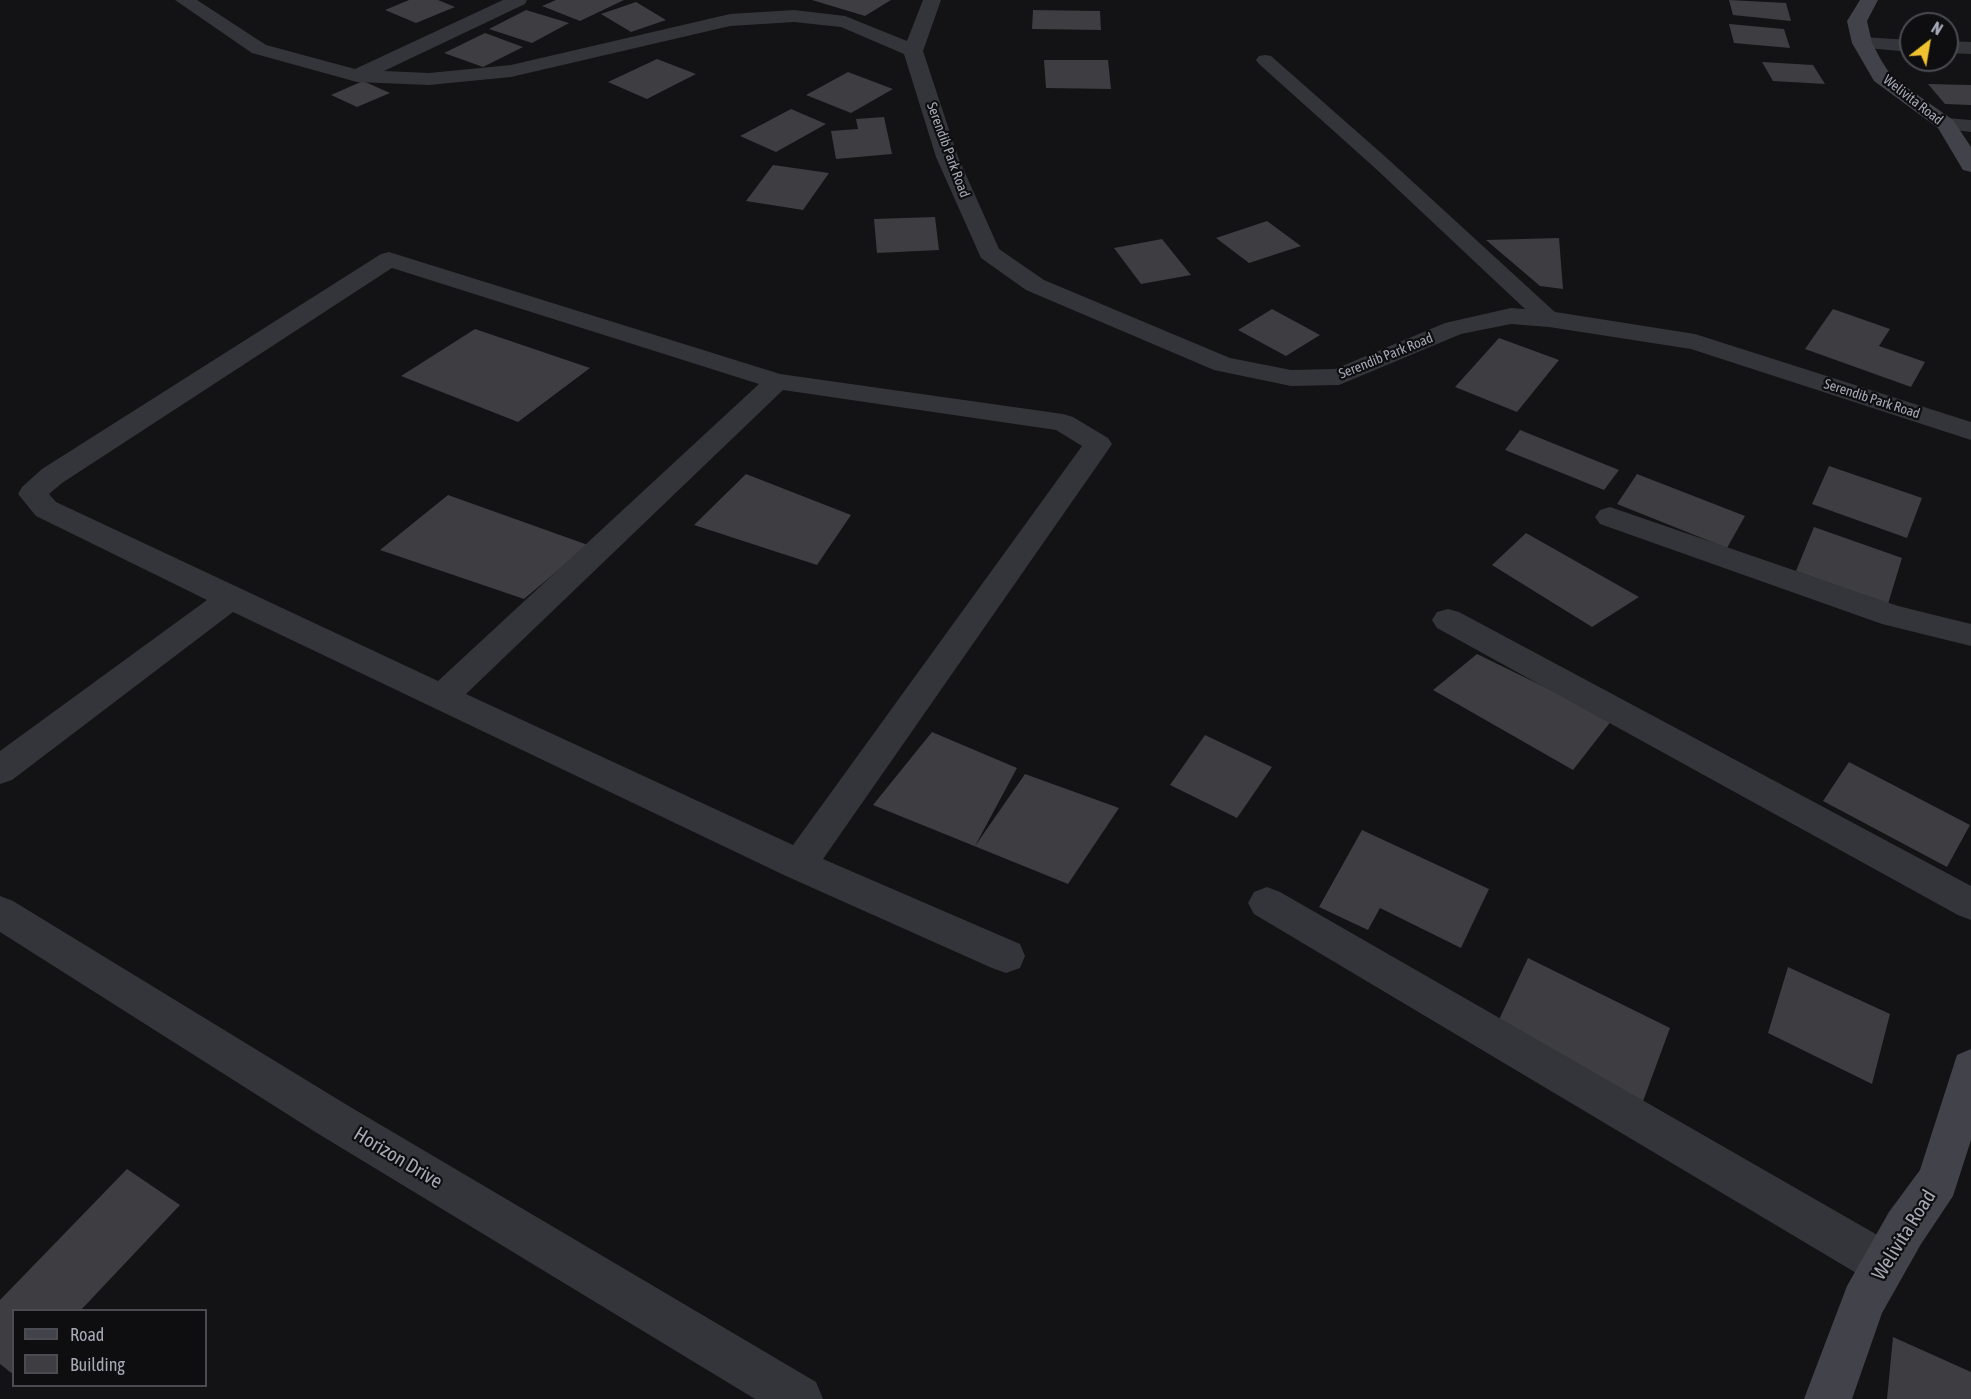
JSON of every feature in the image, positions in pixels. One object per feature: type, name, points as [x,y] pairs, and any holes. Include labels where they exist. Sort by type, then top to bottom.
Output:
[{"type":"street","points":[[184,0],[259,48],[357,76],[429,79],[511,71],[730,20],[794,16],[845,22],[913,51],[933,0]]},
{"type":"street","points":[[357,76],[518,0]]},
{"type":"street","name":"Welivita Road","points":[[1869,0],[1857,21],[1862,43],[1884,81],[1946,124],[1971,165]]},
{"type":"street","points":[[1862,43],[1899,45]]},
{"type":"street","name":"Serendib Park Road","points":[[913,51],[947,157],[989,253],[1035,285],[1223,364],[1291,378],[1339,377],[1454,328],[1511,316],[1549,319],[1695,342],[1971,431]]},
{"type":"street","points":[[1946,124],[1971,126]]},
{"type":"street","points":[[799,865],[1098,444],[1063,423],[777,381],[389,259],[52,476],[32,494],[46,509],[231,598],[799,865],[1006,956]]},
{"type":"street","points":[[442,697],[777,381]]},
{"type":"street","points":[[1610,517],[1893,616],[1971,635]]},
{"type":"street","points":[[0,770],[231,598]]},
{"type":"street","points":[[1448,620],[1971,904]]},
{"type":"street","points":[[1268,903],[1884,1264]]},
{"type":"street","name":"Horizon Drive","points":[[0,912],[332,1119],[799,1399]]},
{"type":"street","name":"Welivita Road","points":[[1828,1399],[1863,1302],[1884,1264],[1938,1181],[1971,1068]]},
{"type":"lane","points":[[1265,60],[1382,164],[1549,319]]},
{"type":"building","points":[[409,0],[438,0],[455,7],[416,23],[385,10]]},
{"type":"building","points":[[556,0],[624,0],[580,21],[542,6]]},
{"type":"building","points":[[812,0],[891,0],[865,16]]},
{"type":"building","points":[[1729,0],[1786,3],[1791,21],[1733,15]]},
{"type":"building","points":[[636,2],[666,20],[631,32],[601,14]]},
{"type":"building","points":[[526,10],[569,23],[532,43],[489,29]]},
{"type":"building","points":[[1033,10],[1100,11],[1101,30],[1032,29]]},
{"type":"building","points":[[1729,24],[1784,29],[1790,48],[1734,43]]},
{"type":"building","points":[[485,33],[523,47],[483,67],[444,53]]},
{"type":"building","points":[[657,59],[696,74],[647,99],[608,82]]},
{"type":"building","points":[[1044,60],[1108,60],[1111,89],[1046,88]]},
{"type":"building","points":[[1762,62],[1813,65],[1825,84],[1773,81]]},
{"type":"building","points":[[848,72],[893,89],[851,113],[806,95]]},
{"type":"building","points":[[363,81],[390,93],[357,107],[331,95]]},
{"type":"building","points":[[1928,84],[1971,85],[1971,105],[1945,104]]},
{"type":"building","points":[[791,109],[826,124],[776,152],[740,136]]},
{"type":"building","points":[[884,117],[892,154],[836,159],[831,131],[858,129],[856,119]]},
{"type":"building","points":[[773,165],[829,173],[803,210],[746,201]]},
{"type":"building","points":[[935,217],[939,250],[877,253],[874,219]]},
{"type":"building","points":[[1267,221],[1301,246],[1249,263],[1216,238]]},
{"type":"building","points":[[1559,238],[1563,289],[1540,286],[1486,240]]},
{"type":"building","points":[[1162,239],[1191,275],[1141,284],[1114,248]]},
{"type":"building","points":[[1272,309],[1320,335],[1286,356],[1238,330]]},
{"type":"building","points":[[1833,309],[1890,329],[1879,346],[1925,362],[1911,387],[1805,349]]},
{"type":"building","points":[[475,329],[590,368],[518,422],[401,376]]},
{"type":"building","points":[[1499,338],[1559,360],[1517,412],[1455,387]]},
{"type":"building","points":[[1520,430],[1619,470],[1604,490],[1505,450]]},
{"type":"building","points":[[1829,466],[1922,498],[1907,538],[1812,504]]},
{"type":"building","points":[[746,474],[851,515],[817,565],[694,525]]},
{"type":"building","points":[[1637,474],[1745,516],[1727,548],[1617,504]]},
{"type":"building","points":[[448,495],[588,545],[524,599],[380,550]]},
{"type":"building","points":[[1814,527],[1902,558],[1888,604],[1796,571]]},
{"type":"building","points":[[1526,533],[1639,597],[1592,627],[1492,565]]},
{"type":"building","points":[[1477,654],[1612,720],[1573,770],[1433,690]]},
{"type":"building","points":[[932,732],[1017,768],[975,846],[1025,774],[1119,808],[1068,884],[873,805]]},
{"type":"building","points":[[1205,735],[1272,767],[1237,818],[1170,785]]},
{"type":"building","points":[[1849,762],[1970,825],[1947,867],[1823,801]]},
{"type":"building","points":[[1362,830],[1489,889],[1461,948],[1380,908],[1368,930],[1319,907]]},
{"type":"building","points":[[1528,958],[1670,1028],[1642,1104],[1495,1028]]},
{"type":"building","points":[[1788,967],[1890,1014],[1872,1084],[1768,1033]]},
{"type":"building","points":[[127,1169],[180,1205],[82,1309],[12,1309],[12,1373],[0,1364],[0,1300]]},
{"type":"building","points":[[1893,1337],[1971,1372],[1971,1399],[1887,1399]]}]
